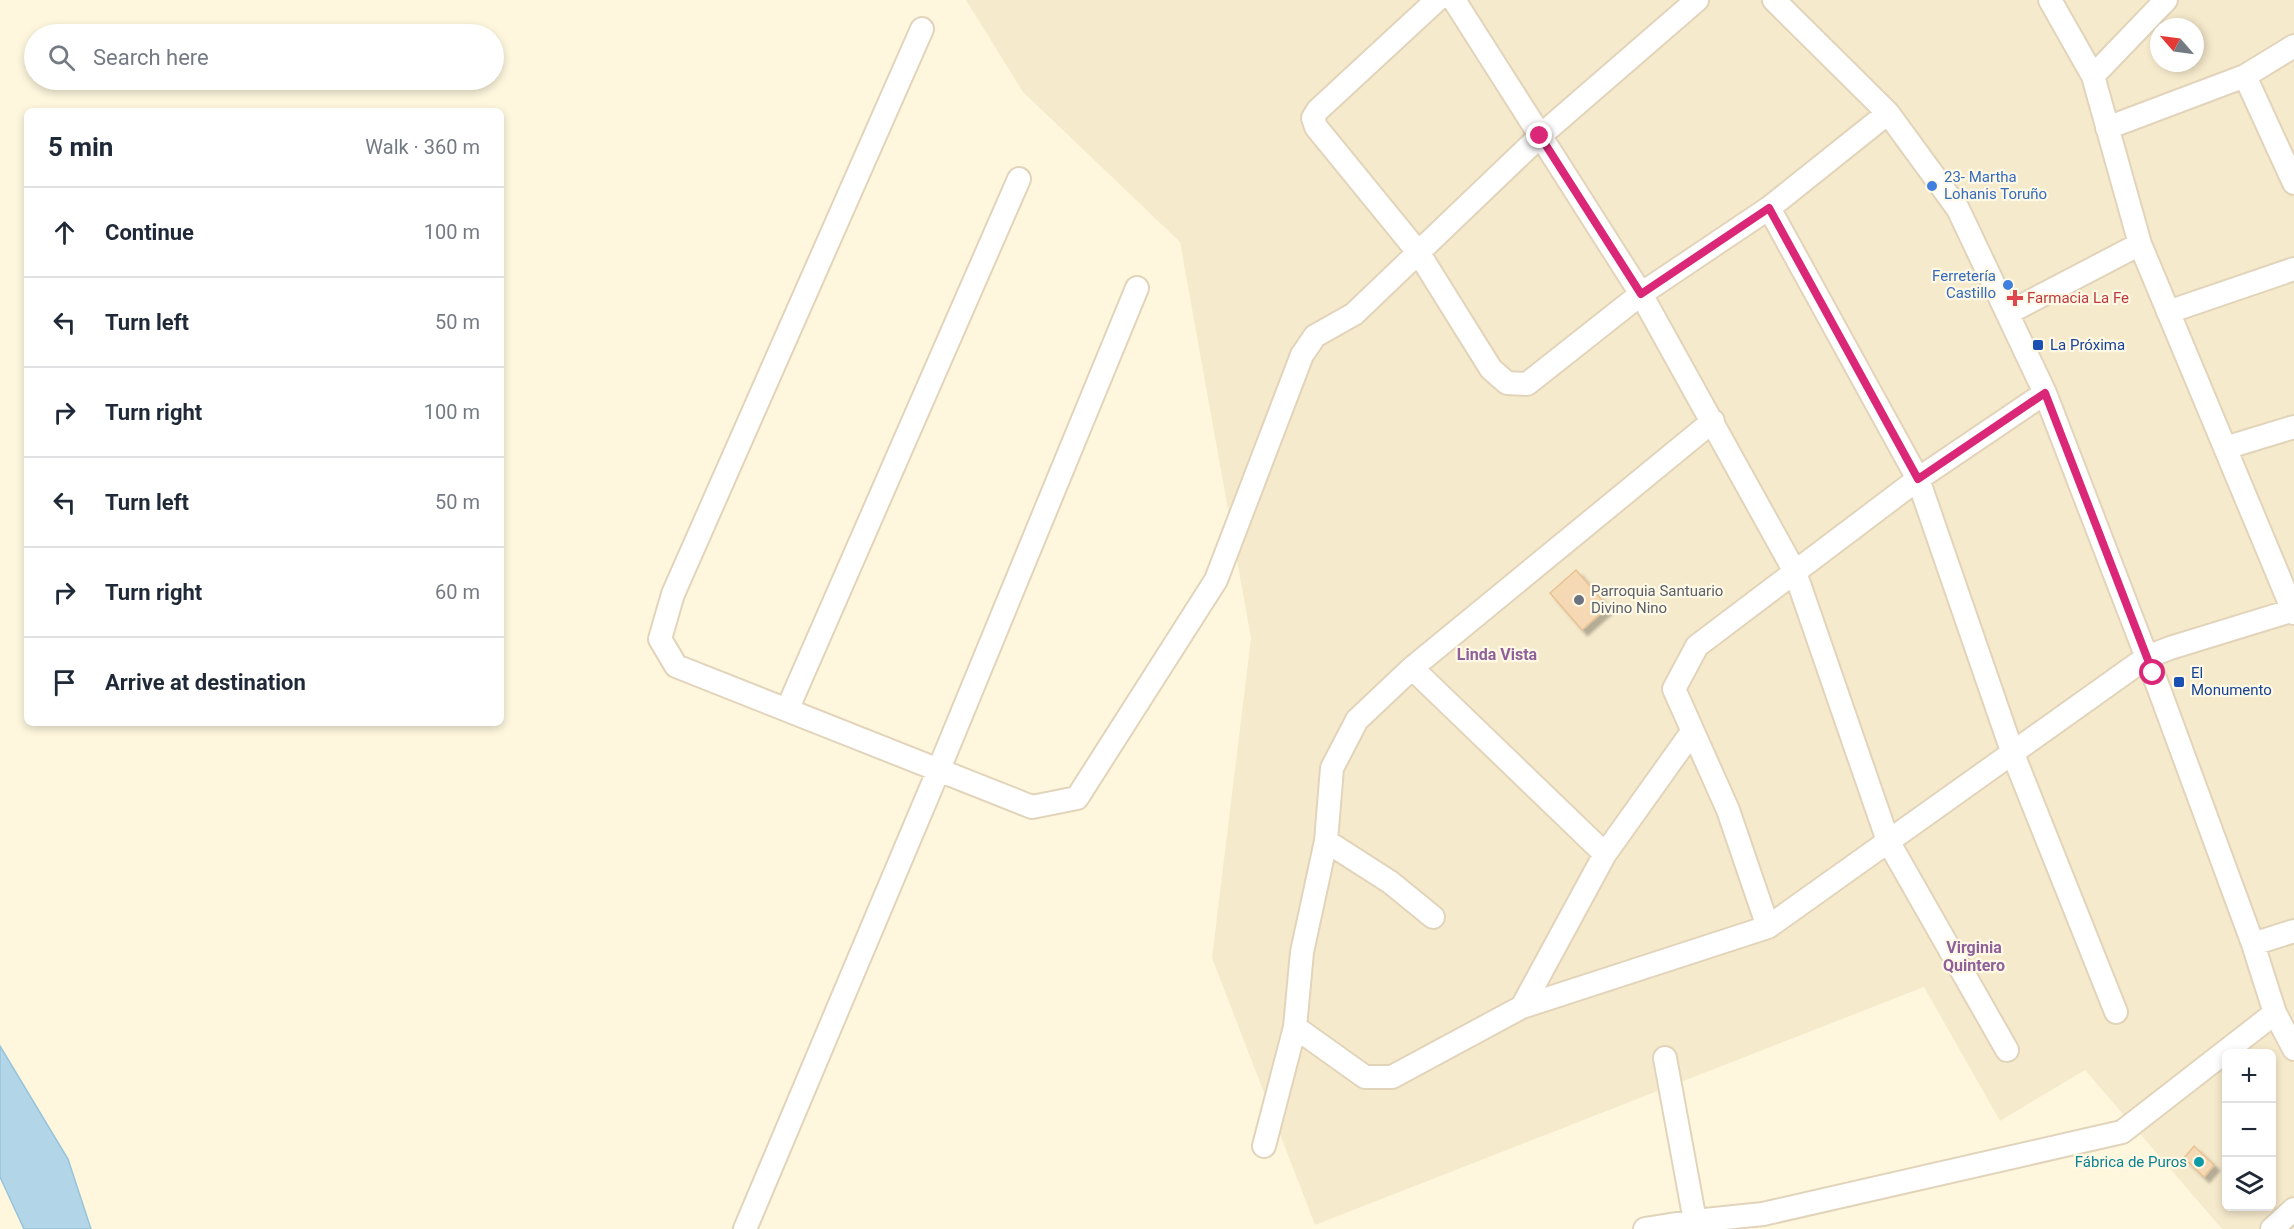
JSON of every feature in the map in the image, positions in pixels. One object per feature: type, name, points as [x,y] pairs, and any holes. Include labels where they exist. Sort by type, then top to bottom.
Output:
[{"type":"street","points":[[1437,0],[1318,110],[1313,118],[1316,127],[1418,252],[1491,369],[1507,383],[1527,384],[1641,294],[1769,208],[1888,113]]},
{"type":"street","points":[[1454,0],[1641,294],[1796,572],[1888,841],[2007,1050]]},
{"type":"street","points":[[922,29],[673,594],[660,639],[675,666],[1032,807],[1077,798],[1216,580],[1302,355],[1315,336],[1354,314],[1540,136],[1697,0]]},
{"type":"street","points":[[1774,0],[1888,113],[1958,209],[2045,393],[2147,657],[2253,944],[2275,1013],[2294,1049]]},
{"type":"street","points":[[1295,1027],[1365,1077],[1392,1077],[1522,1007],[1768,927],[2147,657],[2294,611],[2140,244],[2093,76],[2050,0]]},
{"type":"street","points":[[2093,76],[2166,0]]},
{"type":"street","points":[[2107,128],[2245,76],[2294,46]]},
{"type":"street","points":[[2245,76],[2294,183]]},
{"type":"street","points":[[787,710],[1019,178]]},
{"type":"street","points":[[1769,208],[1918,479],[2013,754],[2116,1012]]},
{"type":"street","points":[[2008,313],[2140,244]]},
{"type":"street","points":[[2168,312],[2294,269]]},
{"type":"street","points":[[744,1229],[939,769],[1137,288]]},
{"type":"street","points":[[1768,927],[1728,810],[1674,689],[1697,646],[1918,479],[2045,393]]},
{"type":"street","points":[[1264,1146],[1295,1027],[1302,952],[1326,841],[1332,768],[1357,720],[1412,668],[1713,421]]},
{"type":"street","points":[[2225,448],[2294,427]]},
{"type":"street","points":[[1412,668],[1605,854]]},
{"type":"street","points":[[1522,1007],[1605,854],[1692,732]]},
{"type":"street","points":[[1326,841],[1390,882],[1433,917]]},
{"type":"street","points":[[2253,944],[2294,932]]},
{"type":"street","points":[[1645,1229],[1695,1221],[1763,1221],[2122,1132],[2275,1013]]},
{"type":"street","points":[[1665,1058],[1695,1221]]},
{"type":"street","points":[[2272,1229],[2294,1209]]},
{"type":"shaded area","points":[[966,0],[2294,0],[2294,1229],[2222,1229],[2085,1070],[2000,1121],[1924,987],[1315,1225],[1212,958],[1251,638],[1180,242],[1023,92]]},
{"type":"water","points":[[0,1046],[68,1159],[91,1229],[24,1229],[0,1177]]},
{"type":"building","name":"Parroquia Santuario Divino Nino","points":[[1576,570],[1608,607],[1582,630],[1550,593]]},
{"type":"building","name":"Fábrica de Puros","points":[[2194,1146],[2214,1165],[2204,1177],[2184,1158]]},
{"type":"place","name":"23- Martha Lohanis Toruño","points":[[1932,186]]},
{"type":"place","name":"Ferretería Castillo","points":[[2008,285]]},
{"type":"place","name":"Farmacia La Fe","points":[[2015,298]]},
{"type":"place","name":"La Próxima","points":[[2038,345]]},
{"type":"place","name":"Parroquia Santuario Divino Nino","points":[[1579,600]]},
{"type":"place","name":"El Monumento","points":[[2179,682]]},
{"type":"place","name":"Fábrica de Puros","points":[[2199,1162]]},
{"type":"district","name":"Linda Vista","points":[[1497,654]]},
{"type":"district","name":"Virginia Quintero","points":[[1974,956]]},
{"type":"route","points":[[1540,136],[1641,294],[1769,208],[1918,479],[2045,393],[2153,673]]}]
